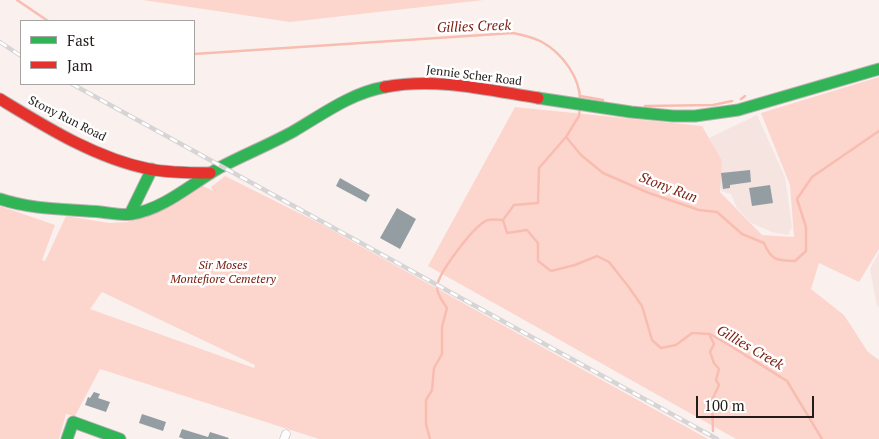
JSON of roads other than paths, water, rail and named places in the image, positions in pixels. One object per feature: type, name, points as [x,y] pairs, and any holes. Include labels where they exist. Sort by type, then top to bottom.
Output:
[{"type":"street","name":"Jennie Scher Road","points":[[0,198],[9,202],[62,210],[130,214],[143,210],[178,193],[211,173],[288,134],[347,100],[381,87],[408,83],[438,83],[665,116],[721,114],[879,69]]},
{"type":"street","name":"Stony Run Road","points":[[0,99],[78,142],[105,154],[152,169],[181,173],[211,173]]},
{"type":"street","points":[[130,214],[152,169]]},
{"type":"street","points":[[67,439],[73,422],[120,439]]},
{"type":"waterway","name":"Gillies Creek","points":[[17,0],[47,20]]},
{"type":"waterway","name":"Gillies Creek","points":[[195,54],[513,33],[539,40],[563,59],[574,75],[580,102]]},
{"type":"waterway","points":[[580,96],[603,100]]},
{"type":"waterway","points":[[741,99],[745,96]]},
{"type":"waterway","points":[[645,106],[713,105],[732,101]]},
{"type":"waterway","name":"Gillies Creek","points":[[580,107],[579,116],[566,137],[539,168],[538,203],[514,205],[503,220],[507,233],[527,230],[538,243],[538,261],[551,271],[575,265],[597,256],[609,262],[642,306],[652,340],[661,348],[676,345],[692,333],[710,334],[787,381],[822,439]]},
{"type":"waterway","name":"Stony Run","points":[[566,137],[581,155],[603,173],[649,193],[699,210],[717,212],[742,234],[764,243],[769,253],[775,258],[784,261],[795,261],[806,251],[806,227],[797,199],[812,177],[879,131]]},
{"type":"waterway","points":[[430,439],[426,424],[426,400],[432,390],[434,368],[442,354],[442,327],[447,308],[438,293],[439,280],[466,239],[482,223],[488,220],[503,220]]},
{"type":"waterway","points":[[710,336],[714,344],[710,352],[714,363],[719,369],[716,380],[719,385],[712,400],[713,431]]},
{"type":"railway","points":[[0,42],[20,55]]},
{"type":"railway","points":[[74,85],[717,439]]},
{"type":"park label","name":"Sir Moses Montefiore Cemetery","points":[[223,273]]}]
